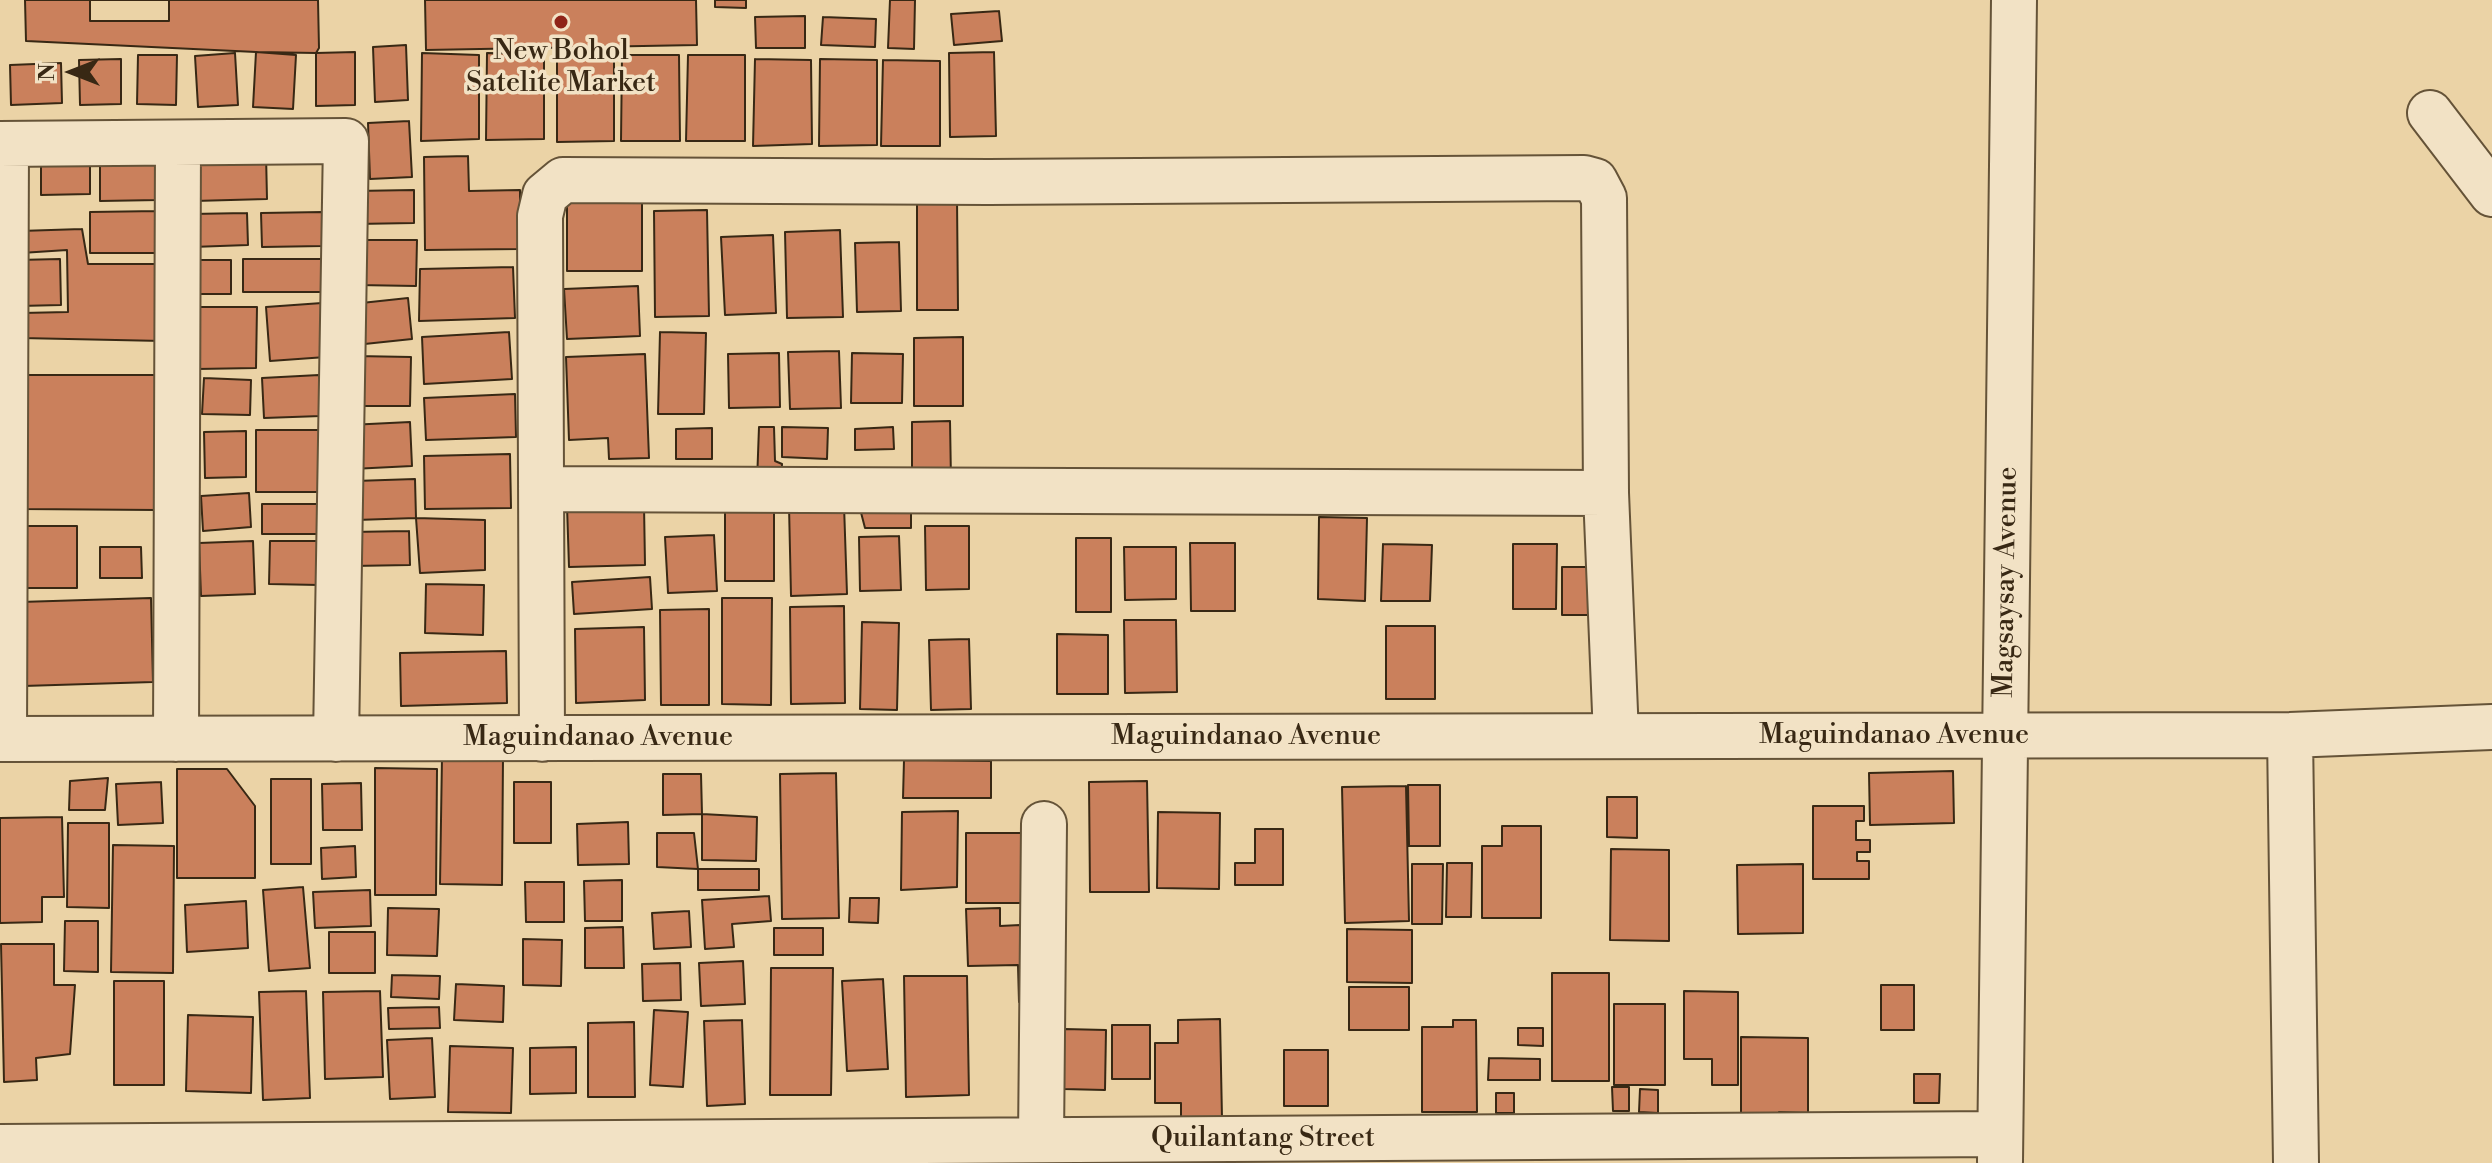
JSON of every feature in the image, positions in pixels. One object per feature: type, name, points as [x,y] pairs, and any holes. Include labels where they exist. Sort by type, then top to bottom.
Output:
[{"type":"street","name":"Magsaysay Avenue","points":[[1999,1148],[2014,0]]},
{"type":"street","points":[[2430,113],[2492,194]]},
{"type":"street","points":[[2,739],[3,144],[346,141],[336,739]]},
{"type":"street","points":[[176,739],[178,143]]},
{"type":"street","points":[[542,739],[540,216],[545,195],[563,180],[1005,182],[1584,178],[1595,181],[1604,198],[1606,493],[1616,736]]},
{"type":"street","points":[[541,489],[1606,493]]},
{"type":"street","name":"Maguindanao Avenue","points":[[2,739],[2290,735],[2492,727]]},
{"type":"street","points":[[2290,735],[2296,1163]]},
{"type":"street","points":[[1041,1140],[1044,824]]},
{"type":"street","name":"Quilantang Street","points":[[0,1147],[1041,1140],[1999,1148]]},
{"type":"building","points":[[25,0],[318,0],[319,48],[316,53],[256,52],[26,41]]},
{"type":"building","points":[[90,0],[169,0],[169,21],[90,21]]},
{"type":"building","name":"New Bohol Satelite Market","points":[[425,0],[696,0],[697,45],[426,50]]},
{"type":"building","points":[[715,0],[746,0],[746,8],[715,7]]},
{"type":"building","points":[[890,0],[915,0],[914,49],[888,48]]},
{"type":"building","points":[[999,11],[1002,41],[954,45],[951,14]]},
{"type":"building","points":[[805,16],[805,48],[756,48],[755,17]]},
{"type":"building","points":[[823,17],[876,19],[875,47],[821,45]]},
{"type":"building","points":[[406,45],[408,100],[375,102],[373,47]]},
{"type":"building","points":[[256,52],[296,55],[293,109],[253,107]]},
{"type":"building","points":[[355,52],[355,105],[316,106],[316,53]]},
{"type":"building","points":[[994,52],[996,136],[950,137],[949,53]]},
{"type":"building","points":[[235,53],[238,105],[198,107],[195,56]]},
{"type":"building","points":[[422,53],[479,55],[479,139],[421,141]]},
{"type":"building","points":[[487,53],[544,54],[544,139],[486,140]]},
{"type":"building","points":[[138,55],[177,55],[176,105],[137,104]]},
{"type":"building","points":[[557,55],[614,56],[614,141],[557,142]]},
{"type":"building","points":[[622,55],[679,55],[680,141],[621,141]]},
{"type":"building","points":[[688,55],[745,55],[745,141],[686,141]]},
{"type":"building","points":[[121,59],[121,104],[80,105],[79,60]]},
{"type":"building","points":[[755,59],[811,60],[812,144],[753,146]]},
{"type":"building","points":[[820,59],[877,60],[877,145],[819,146]]},
{"type":"building","points":[[883,60],[940,61],[940,146],[881,146]]},
{"type":"building","points":[[61,63],[62,103],[11,105],[10,65]]},
{"type":"building","points":[[409,121],[412,177],[370,179],[368,123]]},
{"type":"building","points":[[266,154],[267,199],[194,201],[194,155]]},
{"type":"building","points":[[468,156],[469,191],[520,190],[520,249],[425,250],[424,157]]},
{"type":"building","points":[[41,157],[90,157],[90,194],[41,195]]},
{"type":"building","points":[[157,158],[159,200],[100,201],[100,159]]},
{"type":"building","points":[[414,190],[414,223],[355,224],[355,191]]},
{"type":"building","points":[[567,193],[642,193],[642,271],[567,271]]},
{"type":"building","points":[[917,198],[957,198],[958,310],[917,310]]},
{"type":"building","points":[[707,210],[709,316],[655,317],[654,211]]},
{"type":"building","points":[[159,211],[160,253],[90,253],[90,212]]},
{"type":"building","points":[[323,212],[323,246],[262,247],[261,213]]},
{"type":"building","points":[[247,213],[248,245],[192,247],[191,214]]},
{"type":"building","points":[[82,229],[88,264],[160,264],[163,341],[21,338],[22,313],[68,312],[67,250],[21,253],[20,231]]},
{"type":"building","points":[[840,230],[843,317],[787,318],[785,232]]},
{"type":"building","points":[[773,235],[776,313],[725,315],[721,237]]},
{"type":"building","points":[[358,240],[417,240],[416,286],[357,285]]},
{"type":"building","points":[[899,242],[901,311],[857,312],[855,243]]},
{"type":"building","points":[[60,259],[61,305],[19,306],[18,260]]},
{"type":"building","points":[[243,259],[322,259],[322,292],[243,292]]},
{"type":"building","points":[[194,260],[231,260],[231,294],[194,294]]},
{"type":"building","points":[[513,267],[515,318],[419,321],[420,269]]},
{"type":"building","points":[[638,286],[640,336],[567,339],[564,289]]},
{"type":"building","points":[[408,298],[412,339],[355,345],[352,304]]},
{"type":"building","points":[[322,303],[326,357],[270,361],[266,307]]},
{"type":"building","points":[[197,307],[257,307],[256,368],[197,369]]},
{"type":"building","points":[[509,332],[512,379],[424,384],[422,337]]},
{"type":"building","points":[[660,332],[706,333],[704,414],[658,414]]},
{"type":"building","points":[[963,337],[963,406],[914,406],[914,338]]},
{"type":"building","points":[[839,351],[841,408],[790,409],[788,352]]},
{"type":"building","points":[[779,353],[780,407],[729,408],[728,354]]},
{"type":"building","points":[[852,353],[903,354],[902,403],[851,403]]},
{"type":"building","points":[[645,354],[649,458],[609,459],[608,438],[569,440],[566,357]]},
{"type":"building","points":[[356,356],[411,357],[410,406],[355,406]]},
{"type":"building","points":[[21,375],[157,375],[157,510],[21,509]]},
{"type":"building","points":[[319,375],[321,416],[264,418],[262,378]]},
{"type":"building","points":[[204,378],[251,380],[250,415],[202,414]]},
{"type":"building","points":[[515,394],[516,437],[426,440],[424,398]]},
{"type":"building","points":[[950,421],[951,481],[912,481],[912,422]]},
{"type":"building","points":[[410,422],[412,466],[352,469],[349,425]]},
{"type":"building","points":[[759,427],[774,427],[775,461],[782,464],[781,482],[757,482]]},
{"type":"building","points":[[782,427],[828,428],[827,459],[782,457]]},
{"type":"building","points":[[893,427],[894,449],[855,450],[855,429]]},
{"type":"building","points":[[712,428],[712,459],[676,459],[676,429]]},
{"type":"building","points":[[256,430],[323,430],[323,492],[256,492]]},
{"type":"building","points":[[246,431],[246,477],[205,478],[204,432]]},
{"type":"building","points":[[510,454],[511,508],[425,509],[424,456]]},
{"type":"building","points":[[415,479],[416,518],[356,520],[355,481]]},
{"type":"building","points":[[249,493],[251,527],[203,531],[201,496]]},
{"type":"building","points":[[857,497],[911,497],[911,528],[865,528]]},
{"type":"building","points":[[774,501],[774,581],[725,581],[725,502]]},
{"type":"building","points":[[262,504],[321,504],[321,534],[262,534]]},
{"type":"building","points":[[644,505],[645,565],[569,567],[567,506]]},
{"type":"building","points":[[844,505],[847,594],[791,596],[789,506]]},
{"type":"building","points":[[1319,517],[1367,518],[1365,601],[1318,599]]},
{"type":"building","points":[[416,518],[485,520],[485,570],[420,573]]},
{"type":"building","points":[[18,526],[77,526],[77,588],[18,588]]},
{"type":"building","points":[[925,526],[969,526],[969,589],[926,590]]},
{"type":"building","points":[[409,531],[410,565],[352,566],[351,532]]},
{"type":"building","points":[[714,535],[717,591],[668,593],[665,537]]},
{"type":"building","points":[[899,536],[901,590],[860,591],[859,537]]},
{"type":"building","points":[[1076,538],[1111,538],[1111,612],[1076,612]]},
{"type":"building","points":[[253,541],[255,594],[201,596],[199,543]]},
{"type":"building","points":[[270,541],[320,541],[319,585],[269,584]]},
{"type":"building","points":[[1190,543],[1235,543],[1235,611],[1191,611]]},
{"type":"building","points":[[1383,544],[1432,545],[1430,601],[1381,601]]},
{"type":"building","points":[[1513,544],[1557,544],[1556,609],[1513,609]]},
{"type":"building","points":[[100,547],[141,547],[142,578],[100,578]]},
{"type":"building","points":[[1124,547],[1176,547],[1176,599],[1125,600]]},
{"type":"building","points":[[1562,567],[1590,567],[1590,615],[1562,615]]},
{"type":"building","points":[[650,577],[652,609],[574,614],[572,582]]},
{"type":"building","points":[[426,584],[484,585],[483,635],[425,633]]},
{"type":"building","points":[[151,598],[153,682],[23,686],[20,602]]},
{"type":"building","points":[[722,598],[772,598],[771,705],[722,704]]},
{"type":"building","points":[[844,606],[845,703],[791,704],[790,607]]},
{"type":"building","points":[[709,609],[709,705],[661,705],[660,610]]},
{"type":"building","points":[[1124,620],[1176,620],[1177,692],[1125,693]]},
{"type":"building","points":[[862,622],[899,623],[897,710],[860,709]]},
{"type":"building","points":[[1386,626],[1435,626],[1435,699],[1386,699]]},
{"type":"building","points":[[644,627],[645,700],[576,703],[575,629]]},
{"type":"building","points":[[1057,634],[1108,635],[1108,694],[1057,694]]},
{"type":"building","points":[[969,639],[971,709],[931,710],[929,640]]},
{"type":"building","points":[[506,651],[507,703],[401,706],[400,653]]},
{"type":"building","points":[[442,757],[503,757],[502,885],[440,884]]},
{"type":"building","points":[[904,760],[991,761],[991,798],[903,798]]},
{"type":"building","points":[[375,768],[437,769],[436,895],[375,895]]},
{"type":"building","points":[[177,769],[227,769],[255,806],[255,878],[177,878]]},
{"type":"building","points":[[1953,771],[1954,823],[1870,825],[1869,773]]},
{"type":"building","points":[[836,773],[839,918],[782,919],[780,774]]},
{"type":"building","points":[[663,774],[701,774],[702,814],[663,815]]},
{"type":"building","points":[[108,778],[105,810],[69,810],[70,781]]},
{"type":"building","points":[[271,779],[311,779],[311,864],[271,864]]},
{"type":"building","points":[[1147,781],[1149,892],[1090,892],[1089,782]]},
{"type":"building","points":[[161,782],[163,823],[118,825],[116,784]]},
{"type":"building","points":[[514,782],[551,782],[551,843],[514,843]]},
{"type":"building","points":[[361,783],[362,830],[323,830],[322,784]]},
{"type":"building","points":[[1408,785],[1440,785],[1440,846],[1409,846]]},
{"type":"building","points":[[1406,786],[1409,921],[1345,923],[1342,787]]},
{"type":"building","points":[[1607,797],[1637,797],[1637,838],[1607,837]]},
{"type":"building","points":[[1813,806],[1864,806],[1864,821],[1856,821],[1856,840],[1870,840],[1870,852],[1857,852],[1857,861],[1869,861],[1869,879],[1813,879]]},
{"type":"building","points":[[958,811],[957,887],[901,890],[902,812]]},
{"type":"building","points":[[1158,812],[1220,813],[1219,889],[1157,888]]},
{"type":"building","points":[[702,814],[757,817],[756,861],[702,860]]},
{"type":"building","points":[[62,817],[64,897],[42,897],[42,922],[0,923],[0,818]]},
{"type":"building","points":[[628,822],[629,864],[578,865],[577,824]]},
{"type":"building","points":[[68,823],[109,823],[109,908],[67,907]]},
{"type":"building","points":[[1502,826],[1541,826],[1541,918],[1482,918],[1482,846],[1502,846]]},
{"type":"building","points":[[1255,829],[1283,829],[1283,885],[1235,885],[1235,863],[1255,863]]},
{"type":"building","points":[[657,833],[694,833],[698,869],[657,867]]},
{"type":"building","points":[[966,833],[1032,833],[1033,903],[966,903]]},
{"type":"building","points":[[113,845],[174,846],[173,973],[111,972]]},
{"type":"building","points":[[355,846],[356,877],[322,879],[321,848]]},
{"type":"building","points":[[1611,849],[1669,850],[1669,941],[1610,940]]},
{"type":"building","points":[[1447,863],[1472,863],[1471,917],[1446,917]]},
{"type":"building","points":[[1412,864],[1443,864],[1442,924],[1412,924]]},
{"type":"building","points":[[1803,864],[1803,933],[1738,934],[1737,865]]},
{"type":"building","points":[[698,869],[759,869],[759,890],[698,890]]},
{"type":"building","points":[[622,880],[622,921],[585,921],[584,881]]},
{"type":"building","points":[[525,882],[564,882],[564,922],[526,922]]},
{"type":"building","points":[[303,887],[310,968],[269,971],[263,890]]},
{"type":"building","points":[[370,890],[371,926],[315,928],[313,892]]},
{"type":"building","points":[[769,896],[771,921],[732,924],[734,947],[705,949],[702,900]]},
{"type":"building","points":[[850,898],[879,898],[878,923],[849,922]]},
{"type":"building","points":[[246,901],[248,948],[187,952],[185,905]]},
{"type":"building","points":[[388,908],[439,909],[437,956],[387,955]]},
{"type":"building","points":[[1000,908],[1000,926],[1020,925],[1021,944],[1036,1002],[1019,1002],[1018,965],[968,966],[966,909]]},
{"type":"building","points":[[689,911],[691,947],[654,949],[652,913]]},
{"type":"building","points":[[65,921],[98,921],[98,972],[64,971]]},
{"type":"building","points":[[623,927],[624,968],[585,968],[585,928]]},
{"type":"building","points":[[774,928],[823,928],[823,955],[774,955]]},
{"type":"building","points":[[1347,929],[1412,930],[1412,983],[1347,982]]},
{"type":"building","points":[[329,932],[375,932],[375,973],[329,973]]},
{"type":"building","points":[[523,939],[562,940],[561,986],[523,985]]},
{"type":"building","points":[[1,944],[54,944],[54,985],[75,985],[70,1054],[36,1058],[37,1080],[4,1082]]},
{"type":"building","points":[[743,961],[745,1004],[701,1006],[699,963]]},
{"type":"building","points":[[680,963],[681,1000],[643,1001],[642,964]]},
{"type":"building","points":[[771,968],[833,968],[831,1095],[770,1095]]},
{"type":"building","points":[[1552,973],[1609,973],[1609,1081],[1552,1081]]},
{"type":"building","points":[[392,975],[440,976],[439,999],[391,997]]},
{"type":"building","points":[[904,976],[967,976],[969,1095],[906,1097]]},
{"type":"building","points":[[883,979],[888,1069],[847,1071],[842,981]]},
{"type":"building","points":[[114,981],[164,981],[164,1085],[114,1085]]},
{"type":"building","points":[[456,984],[504,986],[503,1022],[454,1020]]},
{"type":"building","points":[[1881,985],[1914,985],[1914,1030],[1881,1030]]},
{"type":"building","points":[[1349,987],[1409,987],[1409,1030],[1349,1030]]},
{"type":"building","points":[[306,991],[310,1098],[263,1100],[259,992]]},
{"type":"building","points":[[380,991],[383,1077],[325,1079],[323,992]]},
{"type":"building","points":[[1684,991],[1738,992],[1738,1085],[1712,1085],[1712,1059],[1684,1059]]},
{"type":"building","points":[[1614,1004],[1665,1004],[1665,1085],[1614,1085]]},
{"type":"building","points":[[439,1007],[440,1028],[389,1029],[388,1008]]},
{"type":"building","points":[[654,1010],[688,1012],[683,1087],[650,1085]]},
{"type":"building","points":[[188,1015],[253,1017],[251,1093],[186,1091]]},
{"type":"building","points":[[1220,1019],[1222,1118],[1181,1119],[1181,1103],[1155,1103],[1155,1043],[1178,1043],[1178,1020]]},
{"type":"building","points":[[742,1020],[745,1104],[707,1106],[704,1021]]},
{"type":"building","points":[[1453,1020],[1476,1020],[1477,1112],[1422,1112],[1422,1027],[1453,1027]]},
{"type":"building","points":[[634,1022],[635,1097],[588,1097],[588,1023]]},
{"type":"building","points":[[1112,1025],[1150,1025],[1150,1079],[1112,1079]]},
{"type":"building","points":[[1518,1028],[1543,1028],[1543,1046],[1518,1045]]},
{"type":"building","points":[[1064,1029],[1106,1030],[1105,1090],[1063,1089]]},
{"type":"building","points":[[1741,1037],[1808,1038],[1808,1113],[1779,1112],[1779,1123],[1741,1122]]},
{"type":"building","points":[[432,1038],[435,1097],[390,1099],[387,1040]]},
{"type":"building","points":[[450,1046],[513,1048],[511,1113],[448,1112]]},
{"type":"building","points":[[576,1047],[576,1093],[530,1094],[530,1048]]},
{"type":"building","points":[[1284,1050],[1328,1050],[1328,1106],[1284,1106]]},
{"type":"building","points":[[1489,1058],[1540,1059],[1540,1080],[1488,1080]]},
{"type":"building","points":[[1914,1074],[1940,1074],[1939,1103],[1914,1103]]},
{"type":"building","points":[[1612,1087],[1629,1087],[1629,1111],[1613,1111]]},
{"type":"building","points":[[1640,1089],[1658,1090],[1658,1113],[1639,1112]]},
{"type":"building","points":[[1496,1093],[1514,1093],[1514,1113],[1496,1113]]},
{"type":"place","name":"New Bohol Satelite Market","points":[[561,22]]}]
